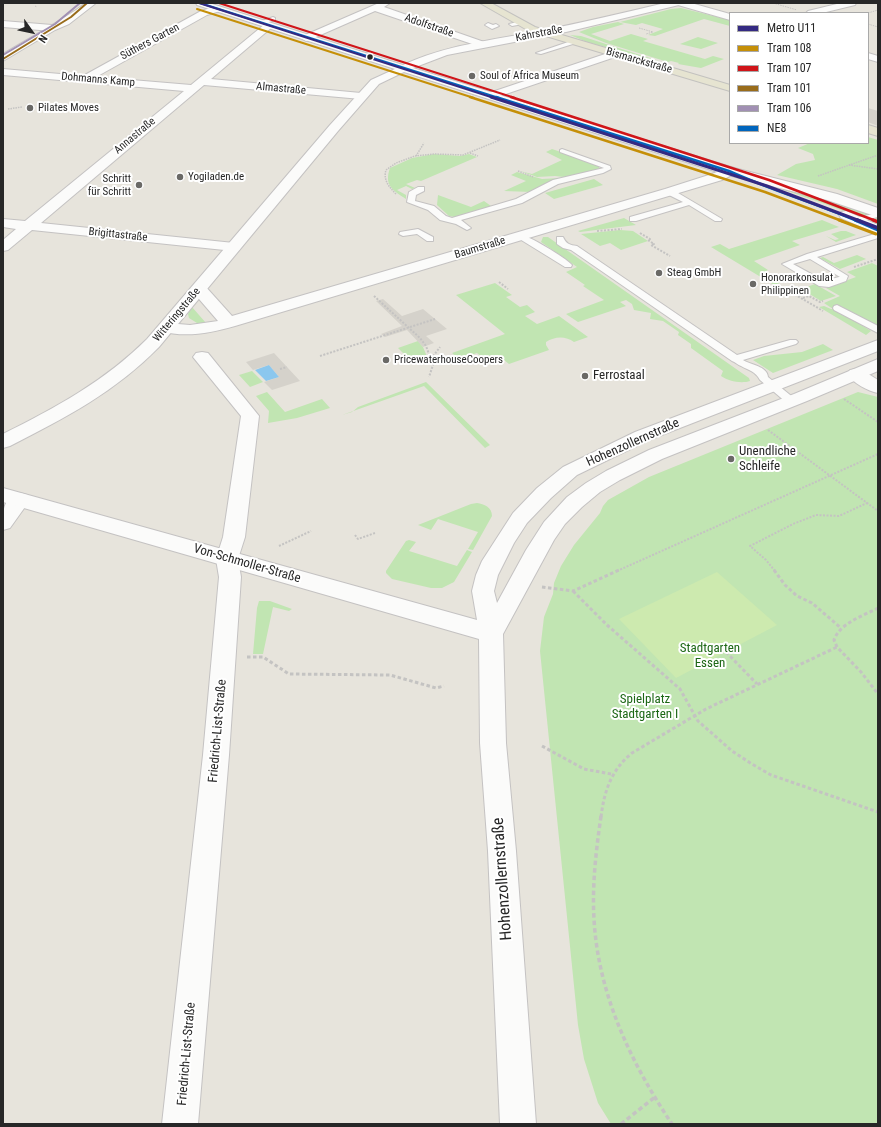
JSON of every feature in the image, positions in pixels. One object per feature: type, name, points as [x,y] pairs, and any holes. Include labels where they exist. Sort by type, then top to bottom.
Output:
[{"type":"main road","points":[[484,3],[517,23],[532,29],[549,33]]},
{"type":"main road","points":[[497,3],[544,27],[549,33]]},
{"type":"main road","name":"Bismarckstraße","points":[[549,33],[574,42],[729,88]]},
{"type":"street","points":[[52,28],[76,3]]},
{"type":"street","points":[[3,58],[52,28],[66,22],[92,3]]},
{"type":"street","points":[[200,3],[216,6],[267,22],[306,38],[490,96],[729,170],[796,187],[878,214]]},
{"type":"street","points":[[306,38],[386,3]]},
{"type":"street","name":"Kahrstraße","points":[[403,68],[427,57],[549,33],[676,3]]},
{"type":"street","points":[[681,3],[729,17]]},
{"type":"street","points":[[815,12],[852,3]]},
{"type":"street","name":"Süthers Garten","points":[[85,79],[216,6]]},
{"type":"street","name":"Adolfstraße","points":[[374,8],[384,10],[484,45]]},
{"type":"street","name":"Annastraße","points":[[3,246],[197,84],[267,22]]},
{"type":"street","points":[[3,24],[52,28]]},
{"type":"street","points":[[490,96],[614,54]]},
{"type":"street","name":"Witteringstraße","points":[[3,442],[58,414],[105,386],[134,364],[234,248],[361,96],[375,82],[403,68]]},
{"type":"street","name":"Dohmanns Kamp","points":[[3,72],[85,79],[197,84]]},
{"type":"street","name":"Almastraße","points":[[197,84],[361,96]]},
{"type":"street","points":[[729,170],[754,182],[822,206],[878,230]]},
{"type":"street","name":"Baumstraße","points":[[166,328],[201,330],[229,323],[360,284],[450,253],[488,242],[525,239],[546,228],[674,191],[717,177],[729,170]]},
{"type":"street","name":"Brigittastraße","points":[[3,223],[234,248]]},
{"type":"street","points":[[199,289],[229,323]]},
{"type":"street","name":"Hohenzollernstraße","points":[[518,1124],[502,851],[493,743],[491,633],[483,591],[487,575],[505,540],[520,518],[532,504],[558,480],[592,459],[769,382],[878,345]]},
{"type":"street","name":"Friedrich-List-Straße","points":[[180,1124],[217,739],[230,577],[227,559],[234,536],[250,416],[202,357]]},
{"type":"street","name":"Hohenzollernstraße","points":[[491,633],[520,582],[538,546],[559,518],[582,496],[610,476],[638,463],[826,388],[878,364]]},
{"type":"street","points":[[856,374],[878,388]]},
{"type":"street","points":[[3,523],[12,497]]},
{"type":"street","name":"Von-Schmoller-Straße","points":[[12,497],[491,633]]},
{"type":"lane","points":[[488,25],[492,27],[496,26]]},
{"type":"lane","points":[[539,53],[574,42]]},
{"type":"lane","points":[[453,220],[519,202],[556,182],[601,172],[608,169],[608,166],[601,163],[562,150]]},
{"type":"lane","points":[[421,189],[412,194],[411,202],[431,208],[443,218],[453,220],[467,228]]},
{"type":"lane","points":[[674,191],[691,204],[718,219]]},
{"type":"lane","points":[[633,219],[691,204],[701,203],[674,191]]},
{"type":"lane","points":[[857,220],[878,214]]},
{"type":"lane","points":[[546,228],[560,238],[560,242],[566,246],[574,248],[735,359],[763,374],[769,382],[791,401]]},
{"type":"lane","points":[[403,234],[418,231],[430,239]]},
{"type":"lane","points":[[810,256],[844,276],[843,279],[829,284],[822,284],[786,264],[810,256],[878,234]]},
{"type":"lane","points":[[525,239],[540,246],[568,265]]},
{"type":"lane","points":[[525,239],[533,248],[558,264],[559,267]]},
{"type":"lane","points":[[838,308],[878,330]]},
{"type":"lane","points":[[735,359],[793,342]]},
{"type":"path","points":[[773,3],[799,11]]},
{"type":"path","points":[[869,13],[878,10]]},
{"type":"path","points":[[872,12],[878,13]]},
{"type":"path","points":[[8,109],[22,107]]},
{"type":"path","points":[[411,202],[403,199],[391,190],[385,179],[385,173],[390,166],[415,156],[429,154],[458,155],[470,153],[500,140]]},
{"type":"path","points":[[415,156],[424,143]]},
{"type":"path","points":[[420,150],[429,154]]},
{"type":"path","points":[[470,153],[478,156]]},
{"type":"path","points":[[796,187],[830,171],[878,155]]},
{"type":"path","points":[[847,165],[878,169]]},
{"type":"path","points":[[597,231],[625,228]]},
{"type":"path","points":[[640,232],[654,244],[651,245],[670,256]]},
{"type":"path","points":[[873,261],[878,259]]},
{"type":"path","points":[[499,282],[508,289]]},
{"type":"path","points":[[360,284],[407,328],[420,338],[426,346],[433,364],[429,377]]},
{"type":"path","points":[[789,291],[816,307]]},
{"type":"path","points":[[802,299],[809,296],[820,302]]},
{"type":"path","points":[[320,356],[435,319]]},
{"type":"path","points":[[431,359],[440,347]]},
{"type":"path","points":[[280,369],[287,367]]},
{"type":"path","points":[[826,388],[878,422]]},
{"type":"path","points":[[764,427],[878,511]]},
{"type":"path","points":[[541,587],[574,591],[878,454]]},
{"type":"path","points":[[841,628],[812,603],[798,596],[785,585],[766,560],[750,546],[793,524],[816,515],[839,516],[867,503]]},
{"type":"path","points":[[279,546],[311,531]]},
{"type":"path","points":[[355,535],[358,539],[375,533]]},
{"type":"path","points":[[574,591],[607,625],[687,696],[694,714],[732,753],[754,767],[790,784],[878,812]]},
{"type":"path","points":[[878,608],[841,628],[836,634],[834,640],[837,647],[861,672],[878,694]]},
{"type":"path","points":[[672,1124],[655,1097],[629,1049],[613,1012],[599,960],[595,934],[593,899],[597,845],[605,793],[611,774],[633,752],[694,714],[837,647]]},
{"type":"path","points":[[726,652],[757,684]]},
{"type":"path","points":[[248,657],[263,657],[289,674],[390,675],[436,688],[444,686]]},
{"type":"path","points":[[542,746],[584,769],[611,774]]},
{"type":"path","points":[[621,1124],[655,1097]]},
{"type":"green space","points":[[681,8],[729,20],[729,26],[704,19],[655,36],[648,35],[663,29],[642,23],[636,25],[620,22],[671,9]]},
{"type":"green space","points":[[618,22],[624,24],[591,34],[610,41],[631,34],[648,39],[643,41],[705,59],[713,56],[724,59],[701,68],[678,64],[679,63],[671,61],[668,62],[606,43],[579,32],[593,27]]},
{"type":"green space","points":[[570,35],[581,36],[659,61],[639,57],[587,42]]},
{"type":"green space","points":[[698,37],[718,43],[701,49],[680,44]]},
{"type":"green space","points":[[869,137],[878,140],[878,204],[837,189],[777,175],[796,164],[815,160],[813,154],[798,148],[808,144],[869,144]]},
{"type":"green space","points":[[552,149],[599,165],[599,168],[597,171],[564,177],[537,177],[520,171],[532,174],[562,160],[546,152]]},
{"type":"green space","points":[[434,154],[460,156],[469,154],[477,157],[421,181],[417,180],[406,184],[415,188],[412,189],[406,186],[397,190],[406,195],[406,199],[393,190],[388,179],[390,168],[412,158]]},
{"type":"green space","points":[[517,172],[542,179],[561,178],[547,183],[531,192],[504,191],[526,181],[511,175]]},
{"type":"green space","points":[[594,179],[603,185],[554,199],[545,193]]},
{"type":"green space","points":[[764,183],[836,202],[878,216],[878,224],[825,204]]},
{"type":"green space","points":[[438,195],[471,207],[484,201],[491,206],[455,217],[449,216],[437,205]]},
{"type":"green space","points":[[624,218],[636,225],[580,232],[578,231]]},
{"type":"green space","points":[[822,220],[839,227],[792,241],[800,245],[754,261],[783,282],[774,285],[711,247],[720,244],[729,249]]},
{"type":"green space","points":[[620,230],[633,231],[648,241],[621,250],[610,243],[600,246],[581,234]]},
{"type":"green space","points":[[846,231],[856,235],[836,242],[826,236],[835,240],[839,239],[831,234]]},
{"type":"green space","points":[[543,237],[548,237],[749,378],[750,381],[735,382],[721,376],[723,371],[691,348],[691,344],[678,335],[679,332],[663,321],[650,319],[651,313],[634,310],[632,304],[626,300],[620,302],[626,306],[578,322],[566,314],[604,300],[566,272],[577,267],[541,242]]},
{"type":"green space","points":[[857,255],[866,259],[840,269],[820,258],[823,257],[834,263]]},
{"type":"green space","points":[[872,263],[878,266],[878,324],[874,325],[841,306],[834,308],[871,331],[866,335],[819,307],[824,306],[833,309],[824,303],[840,296],[826,288],[856,277],[847,272]]},
{"type":"green space","points":[[495,283],[512,295],[506,297],[520,307],[527,305],[535,312],[525,316],[537,324],[559,316],[588,337],[574,342],[564,338],[553,339],[546,342],[549,350],[509,364],[499,356],[486,361],[477,353],[459,359],[452,353],[505,334],[456,295]]},
{"type":"green space","points":[[815,284],[836,296],[821,301],[801,289]]},
{"type":"green space","points":[[192,307],[206,323],[197,323],[189,318],[188,314]]},
{"type":"green space","points":[[418,341],[423,347],[428,359],[414,364],[398,348]]},
{"type":"green space","points":[[823,344],[833,350],[773,373],[753,360],[764,356],[802,352]]},
{"type":"green space","points":[[252,371],[263,382],[250,387],[239,375]]},
{"type":"green space","points":[[426,382],[490,445],[485,448],[424,386],[353,411],[358,407]]},
{"type":"green space","points":[[267,392],[285,412],[322,399],[330,408],[297,418],[268,423],[269,411],[256,396]]},
{"type":"green space","name":"Stadtgarten Essen","points":[[858,392],[878,397],[878,1124],[611,1124],[598,1103],[584,1059],[578,1025],[540,651],[544,617],[553,594],[554,583],[561,566],[574,545],[600,513],[608,500],[649,477]]},
{"type":"green space","points":[[477,503],[485,505],[489,508],[492,516],[473,550],[468,549],[478,532],[438,519],[431,530],[418,525],[471,504]]},
{"type":"green space","points":[[409,540],[416,542],[409,551],[457,566],[467,550],[472,552],[454,582],[442,588],[431,588],[392,579],[386,573],[406,541]]},
{"type":"green space","points":[[717,572],[777,625],[676,678],[619,619]]},
{"type":"green space","points":[[259,601],[270,601],[292,609],[289,611],[273,607],[263,654],[253,654],[257,608]]},
{"type":"shaded area","points":[[869,108],[878,111],[878,126],[869,122]]},
{"type":"shaded area","points":[[383,299],[402,316],[423,309],[447,329],[426,336],[434,343],[423,347],[407,330],[385,337],[381,334],[402,326],[376,301]]},
{"type":"shaded area","points":[[274,353],[300,381],[272,390],[264,382],[279,377],[269,365],[253,370],[246,362]]},
{"type":"water","points":[[269,365],[279,377],[266,381],[255,370]]},
{"type":"metro line","name":"U11","points":[[199,3],[767,186],[878,228]]},
{"type":"tram line","name":"106","points":[[3,55],[55,24],[80,3]]},
{"type":"tram line","name":"101","points":[[3,59],[71,17],[87,3]]},
{"type":"tram line","name":"107","points":[[219,3],[769,180],[878,222]]},
{"type":"tram line","name":"108","points":[[197,9],[765,192],[876,234]]},
{"type":"transit line","name":"NE8","points":[[200,3],[729,171],[754,182],[822,206],[878,230]]},
{"type":"place","name":"Soul of Africa Museum","points":[[472,76]]},
{"type":"place","name":"Pilates Moves","points":[[30,108]]},
{"type":"place","name":"Yogiladen.de","points":[[180,177]]},
{"type":"place","name":"Schritt für Schritt","points":[[139,185]]},
{"type":"place","name":"Steag GmbH","points":[[659,273]]},
{"type":"place","name":"Honorarkonsulat Philippinen","points":[[753,284]]},
{"type":"place","name":"PricewaterhouseCoopers","points":[[386,360]]},
{"type":"place","name":"Ferrostaal","points":[[585,376]]},
{"type":"place","name":"Unendliche Schleife","points":[[731,459]]},
{"type":"park label","name":"Spielplatz Stadtgarten I","points":[[645,708]]}]
